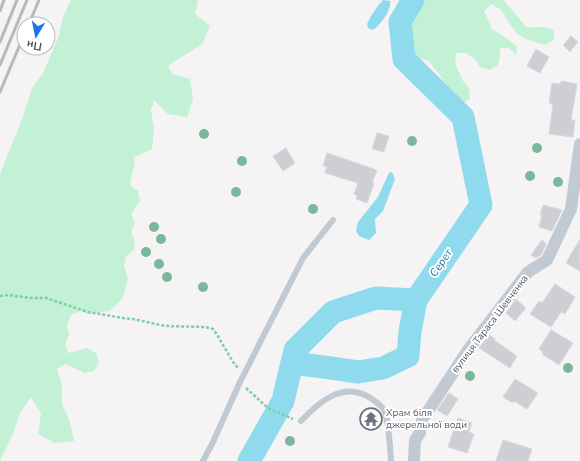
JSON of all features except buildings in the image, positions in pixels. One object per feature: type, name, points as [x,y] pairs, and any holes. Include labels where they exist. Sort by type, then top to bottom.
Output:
[{"type":"street","name":"вулиця Тараса Шевченка","points":[[414,461],[416,440],[420,433],[422,420],[468,350],[528,272],[547,260],[572,209],[580,144]]},
{"type":"lane","points":[[203,461],[240,382],[303,258],[333,220]]},
{"type":"lane","points":[[301,421],[321,401],[333,395],[348,391],[364,394],[385,410],[391,461]]},
{"type":"path","points":[[0,296],[8,295],[46,298],[88,312],[134,319],[165,326],[212,329],[216,333],[233,362],[240,370],[240,382],[268,408],[291,419]]},
{"type":"green space","points":[[71,0],[198,0],[195,14],[210,26],[202,44],[168,66],[172,74],[190,79],[193,99],[187,117],[168,114],[154,100],[151,110],[154,129],[152,149],[134,157],[130,185],[138,191],[140,201],[131,214],[135,223],[131,232],[135,241],[134,250],[126,256],[124,266],[128,278],[123,297],[109,311],[89,314],[80,311],[71,315],[67,325],[69,335],[65,344],[68,353],[87,348],[96,353],[99,362],[94,371],[84,373],[66,364],[57,369],[62,385],[62,404],[70,422],[74,441],[55,443],[38,434],[41,414],[31,397],[20,413],[14,431],[0,461],[0,174],[23,117],[32,88],[43,73],[50,56],[56,56],[56,43],[63,17]]},
{"type":"green space","points":[[419,0],[504,0],[526,27],[544,27],[554,30],[554,40],[545,45],[526,39],[517,34],[500,9],[491,4],[484,11],[492,29],[516,45],[517,55],[509,48],[500,48],[498,65],[490,70],[480,67],[475,59],[466,53],[456,53],[455,63],[463,81],[469,89],[470,99],[461,104],[429,61],[419,58],[406,42],[407,31],[418,14]]},
{"type":"water","points":[[383,0],[390,1],[387,13],[379,25],[373,30],[368,28],[367,24],[370,18]]},
{"type":"water","points":[[392,172],[395,179],[383,211],[375,219],[376,233],[369,240],[359,236],[356,231],[358,222],[378,197],[389,173]]},
{"type":"waterway","name":"Серет","points":[[249,461],[283,401],[295,350],[333,312],[376,298],[416,300],[481,205],[463,117],[404,59],[400,22],[413,0]]},
{"type":"waterway","points":[[292,363],[358,372],[383,368],[408,356],[410,331],[416,300]]},
{"type":"railway","points":[[0,11],[4,0]]},
{"type":"railway","points":[[0,42],[17,0]]},
{"type":"railway","points":[[0,65],[27,0]]},
{"type":"railway","points":[[32,16],[39,0]]},
{"type":"railway","points":[[0,92],[16,54]]},
{"type":"place","name":"Храм біля джерельної води","points":[[371,419]]}]
